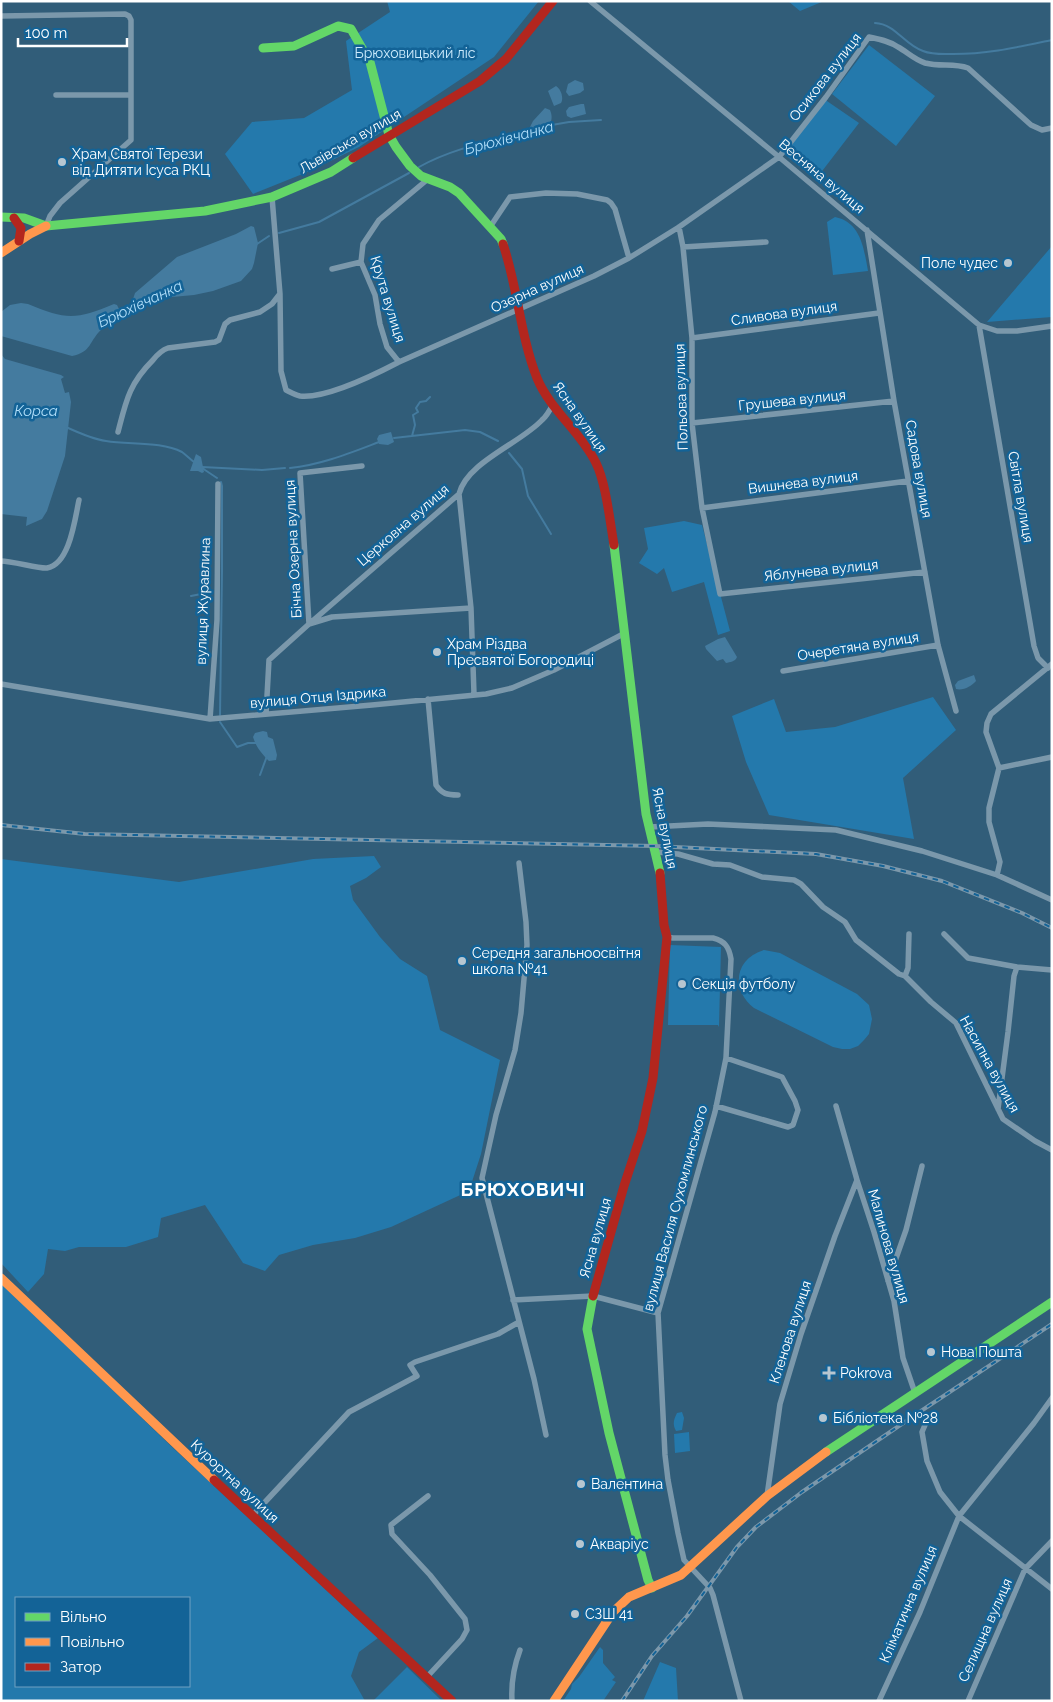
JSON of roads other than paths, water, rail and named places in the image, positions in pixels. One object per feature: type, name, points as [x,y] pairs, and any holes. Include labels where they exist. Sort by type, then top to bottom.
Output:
[{"type":"main road","name":"Львівська вулиця","points":[[1,217],[24,218],[46,226],[205,211],[272,197],[331,172],[480,81],[506,59],[553,1]]},
{"type":"main road","name":"Ясна вулиця","points":[[263,48],[294,46],[338,26],[351,29],[370,62],[389,135],[410,166],[421,176],[442,183],[459,193],[501,240],[520,309],[531,362],[543,391],[588,450],[602,477],[616,554],[646,814],[657,852],[664,925],[668,937],[653,1078],[642,1131],[624,1186],[593,1296],[587,1329],[613,1451],[648,1580],[652,1588]]},
{"type":"main road","points":[[14,218],[21,224],[23,233],[19,241]]},
{"type":"main road","points":[[1,253],[46,226]]},
{"type":"main road","name":"Курортна вулиця","points":[[1,1278],[252,1516],[452,1701]]},
{"type":"main road","points":[[554,1701],[613,1612],[625,1600],[676,1578],[690,1568],[767,1496],[837,1444],[1052,1302]]},
{"type":"street","name":"Весняна вулиця","points":[[590,1],[979,325],[997,332],[1052,326]]},
{"type":"street","points":[[1,16],[125,14],[131,20],[131,140],[52,211],[46,226]]},
{"type":"street","name":"Осикова вулиця","points":[[779,157],[868,37],[888,41],[925,63],[961,65],[968,68],[1031,125],[1042,130],[1052,128]]},
{"type":"street","points":[[56,96],[131,95]]},
{"type":"street","name":"Озерна вулиця","points":[[280,294],[281,371],[286,390],[298,396],[314,396],[377,374],[629,258],[679,227],[779,157]]},
{"type":"street","name":"Крута вулиця","points":[[400,362],[387,347],[380,324],[375,295],[361,262],[363,244],[372,228],[389,210],[428,179]]},
{"type":"street","points":[[490,227],[510,197],[546,193],[577,194],[607,200],[615,209],[629,258]]},
{"type":"street","points":[[118,432],[132,386],[138,376],[162,351],[168,348],[215,342],[219,340],[225,324],[230,320],[260,312],[272,304],[280,294],[272,197]]},
{"type":"street","name":"Польова вулиця","points":[[679,227],[683,247],[692,338],[692,423],[702,508],[720,594]]},
{"type":"street","name":"Садова вулиця","points":[[867,230],[894,401],[938,645],[956,711]]},
{"type":"street","points":[[683,247],[766,242]]},
{"type":"street","points":[[332,269],[361,262]]},
{"type":"street","name":"Сливова вулиця","points":[[692,338],[879,313]]},
{"type":"street","name":"Світла вулиця","points":[[979,325],[1034,646],[1038,658],[1050,666]]},
{"type":"street","name":"Грушева вулиця","points":[[692,423],[894,401]]},
{"type":"street","name":"Церковна вулиця","points":[[266,714],[269,660],[459,494],[462,484],[493,454],[514,442],[541,421],[553,404]]},
{"type":"street","name":"Бічна Озерна вулиця","points":[[309,624],[300,473],[362,466]]},
{"type":"street","name":"Вишнева вулиця","points":[[702,508],[908,481]]},
{"type":"street","name":"вулиця Журавлина","points":[[210,719],[217,620],[218,484]]},
{"type":"street","points":[[459,494],[471,608],[474,694]]},
{"type":"street","points":[[1,560],[47,568],[54,564],[65,552],[79,500]]},
{"type":"street","name":"Яблунева вулиця","points":[[720,594],[925,572]]},
{"type":"street","points":[[309,624],[332,618],[471,608]]},
{"type":"street","name":"вулиця Отця Іздрика","points":[[1,684],[210,719],[486,694],[512,688],[554,670],[625,633]]},
{"type":"street","name":"Очеретяна вулиця","points":[[783,671],[938,645]]},
{"type":"street","points":[[997,875],[1000,862],[989,822],[989,808],[999,768],[986,732],[987,722],[992,714],[1050,666]]},
{"type":"street","points":[[428,699],[436,784],[441,792],[448,795],[458,795]]},
{"type":"street","points":[[999,768],[1052,757]]},
{"type":"street","points":[[650,827],[708,824],[836,830],[922,851],[997,875],[1052,900]]},
{"type":"street","name":"Насипна вулиця","points":[[657,852],[678,854],[713,864],[730,865],[762,878],[794,880],[845,922],[856,940],[899,974],[905,976],[956,1023],[1003,1119],[1052,1150]]},
{"type":"street","points":[[519,863],[526,922],[527,954],[524,994],[516,1050],[496,1115],[482,1178],[546,1435]]},
{"type":"street","points":[[905,976],[908,968],[909,934]]},
{"type":"street","points":[[944,934],[968,958],[1017,967],[1052,970]]},
{"type":"street","name":"вулиця Василя Сухомлинського","points":[[668,937],[713,938],[724,942],[729,950],[731,959],[726,1058],[716,1106],[658,1314],[668,1480],[682,1554],[690,1568]]},
{"type":"street","points":[[998,1109],[1014,976],[1017,967]]},
{"type":"street","points":[[716,1106],[788,1127],[793,1125],[798,1110],[796,1101],[782,1077],[726,1058]]},
{"type":"street","name":"Малинова вулиця","points":[[836,1106],[894,1301],[903,1358],[915,1393]]},
{"type":"street","points":[[888,1281],[906,1230],[922,1166]]},
{"type":"street","name":"Кленова вулиця","points":[[767,1496],[780,1404],[810,1307],[857,1180]]},
{"type":"street","points":[[513,1300],[593,1296],[658,1314]]},
{"type":"street","points":[[252,1516],[349,1412],[417,1376],[410,1365],[498,1334],[518,1322]]},
{"type":"street","name":"Кліматична вулиця","points":[[878,1701],[920,1612],[959,1516],[1052,1398]]},
{"type":"street","points":[[925,1425],[922,1432],[927,1461],[940,1492],[959,1516],[1052,1589]]},
{"type":"street","points":[[426,1678],[462,1639],[467,1630],[465,1619],[430,1575],[392,1534],[391,1525],[428,1496]]},
{"type":"street","points":[[1025,1569],[1052,1541]]},
{"type":"street","points":[[690,1568],[710,1588],[713,1595],[741,1701]]},
{"type":"street","name":"Селищна вулиця","points":[[968,1701],[1025,1569]]},
{"type":"street","points":[[512,1701],[513,1678],[520,1650]]},
{"type":"water","points":[[575,80],[583,83],[584,90],[569,96],[566,92],[568,84]]},
{"type":"water","points":[[556,86],[561,91],[562,99],[561,103],[554,106],[548,91]]},
{"type":"water","points":[[584,104],[586,114],[571,118],[567,116],[566,111],[569,107]]},
{"type":"water","points":[[545,108],[550,110],[552,116],[549,125],[546,129],[537,133],[527,133],[533,121]]},
{"type":"water","points":[[251,226],[254,227],[258,243],[252,269],[241,281],[213,291],[172,297],[138,307],[133,299],[135,293],[177,257],[236,234]]},
{"type":"water","points":[[21,303],[52,313],[71,316],[90,313],[114,304],[117,305],[120,311],[97,334],[87,349],[72,356],[1,336],[1,312],[10,305]]},
{"type":"water","name":"Корса","points":[[1,354],[5,359],[64,377],[61,379],[65,393],[69,392],[71,402],[65,456],[47,511],[42,519],[26,526],[27,517],[1,514]]},
{"type":"water","points":[[391,432],[394,442],[388,445],[379,444],[377,439],[379,435]]},
{"type":"water","points":[[196,454],[201,457],[204,472],[202,473],[190,471]]},
{"type":"water","points":[[725,637],[737,657],[734,661],[726,663],[723,659],[717,661],[705,646]]},
{"type":"water","points":[[974,675],[976,681],[972,685],[964,689],[956,689],[955,685],[958,681]]},
{"type":"water","points":[[267,732],[268,737],[273,739],[277,755],[276,760],[269,761],[254,741],[255,733]]},
{"type":"waterway","name":"Брюхівчанка","points":[[875,23],[889,27],[916,48],[934,54],[966,54],[1015,48],[1052,40]]},
{"type":"waterway","name":"Брюхівчанка","points":[[546,126],[601,120]]},
{"type":"waterway","name":"Брюхівчанка","points":[[419,167],[459,150],[529,131]]},
{"type":"waterway","name":"Брюхівчанка","points":[[279,233],[319,222],[409,173]]},
{"type":"waterway","name":"Брюхівчанка","points":[[257,244],[269,236]]},
{"type":"waterway","name":"Брюхівчанка","points":[[119,313],[137,304]]},
{"type":"waterway","points":[[412,436],[415,425],[413,415],[418,412],[416,408],[420,402],[426,401],[430,397]]},
{"type":"waterway","points":[[66,427],[101,440],[165,446],[182,452],[194,462]]},
{"type":"waterway","points":[[394,438],[465,430],[480,432],[498,441]]},
{"type":"waterway","points":[[290,468],[324,461],[379,442]]},
{"type":"waterway","points":[[509,453],[522,469],[528,496],[551,534]]},
{"type":"waterway","points":[[202,467],[262,470],[285,468]]},
{"type":"waterway","points":[[202,468],[217,478]]},
{"type":"waterway","points":[[220,715],[221,482]]},
{"type":"waterway","points":[[205,593],[212,592]]},
{"type":"waterway","points":[[191,596],[201,594]]},
{"type":"waterway","points":[[220,722],[237,747],[248,743],[257,743]]},
{"type":"waterway","points":[[260,775],[267,756]]},
{"type":"railway","points":[[1,825],[85,834],[655,846],[816,854],[883,866],[942,881],[1022,913],[1052,928]]},
{"type":"railway","points":[[622,1701],[652,1656],[687,1616],[737,1547],[756,1527],[802,1492],[1052,1324]]},
{"type":"place","name":"Храм Святої Терези від Дитяти Ісуса РКЦ","points":[[62,162]]},
{"type":"place","name":"Поле чудес","points":[[1008,263]]},
{"type":"place","name":"Храм Різдва Пресвятої Богородиці","points":[[437,652]]},
{"type":"place","name":"Середня загальноосвітня школа №41","points":[[462,961]]},
{"type":"place","name":"Секція футболу","points":[[682,984]]},
{"type":"place","name":"Нова Пошта","points":[[931,1352]]},
{"type":"place","name":"Pokrova","points":[[829,1373]]},
{"type":"place","name":"Бібліотека №28","points":[[823,1418]]},
{"type":"place","name":"Валентина","points":[[581,1484]]},
{"type":"place","name":"Акваріус","points":[[580,1544]]},
{"type":"place","name":"СЗШ 41","points":[[575,1614]]},
{"type":"district","name":"БРЮХОВИЧІ","points":[[523,1189]]},
{"type":"park label","name":"Брюховицький ліс","points":[[415,53]]}]
